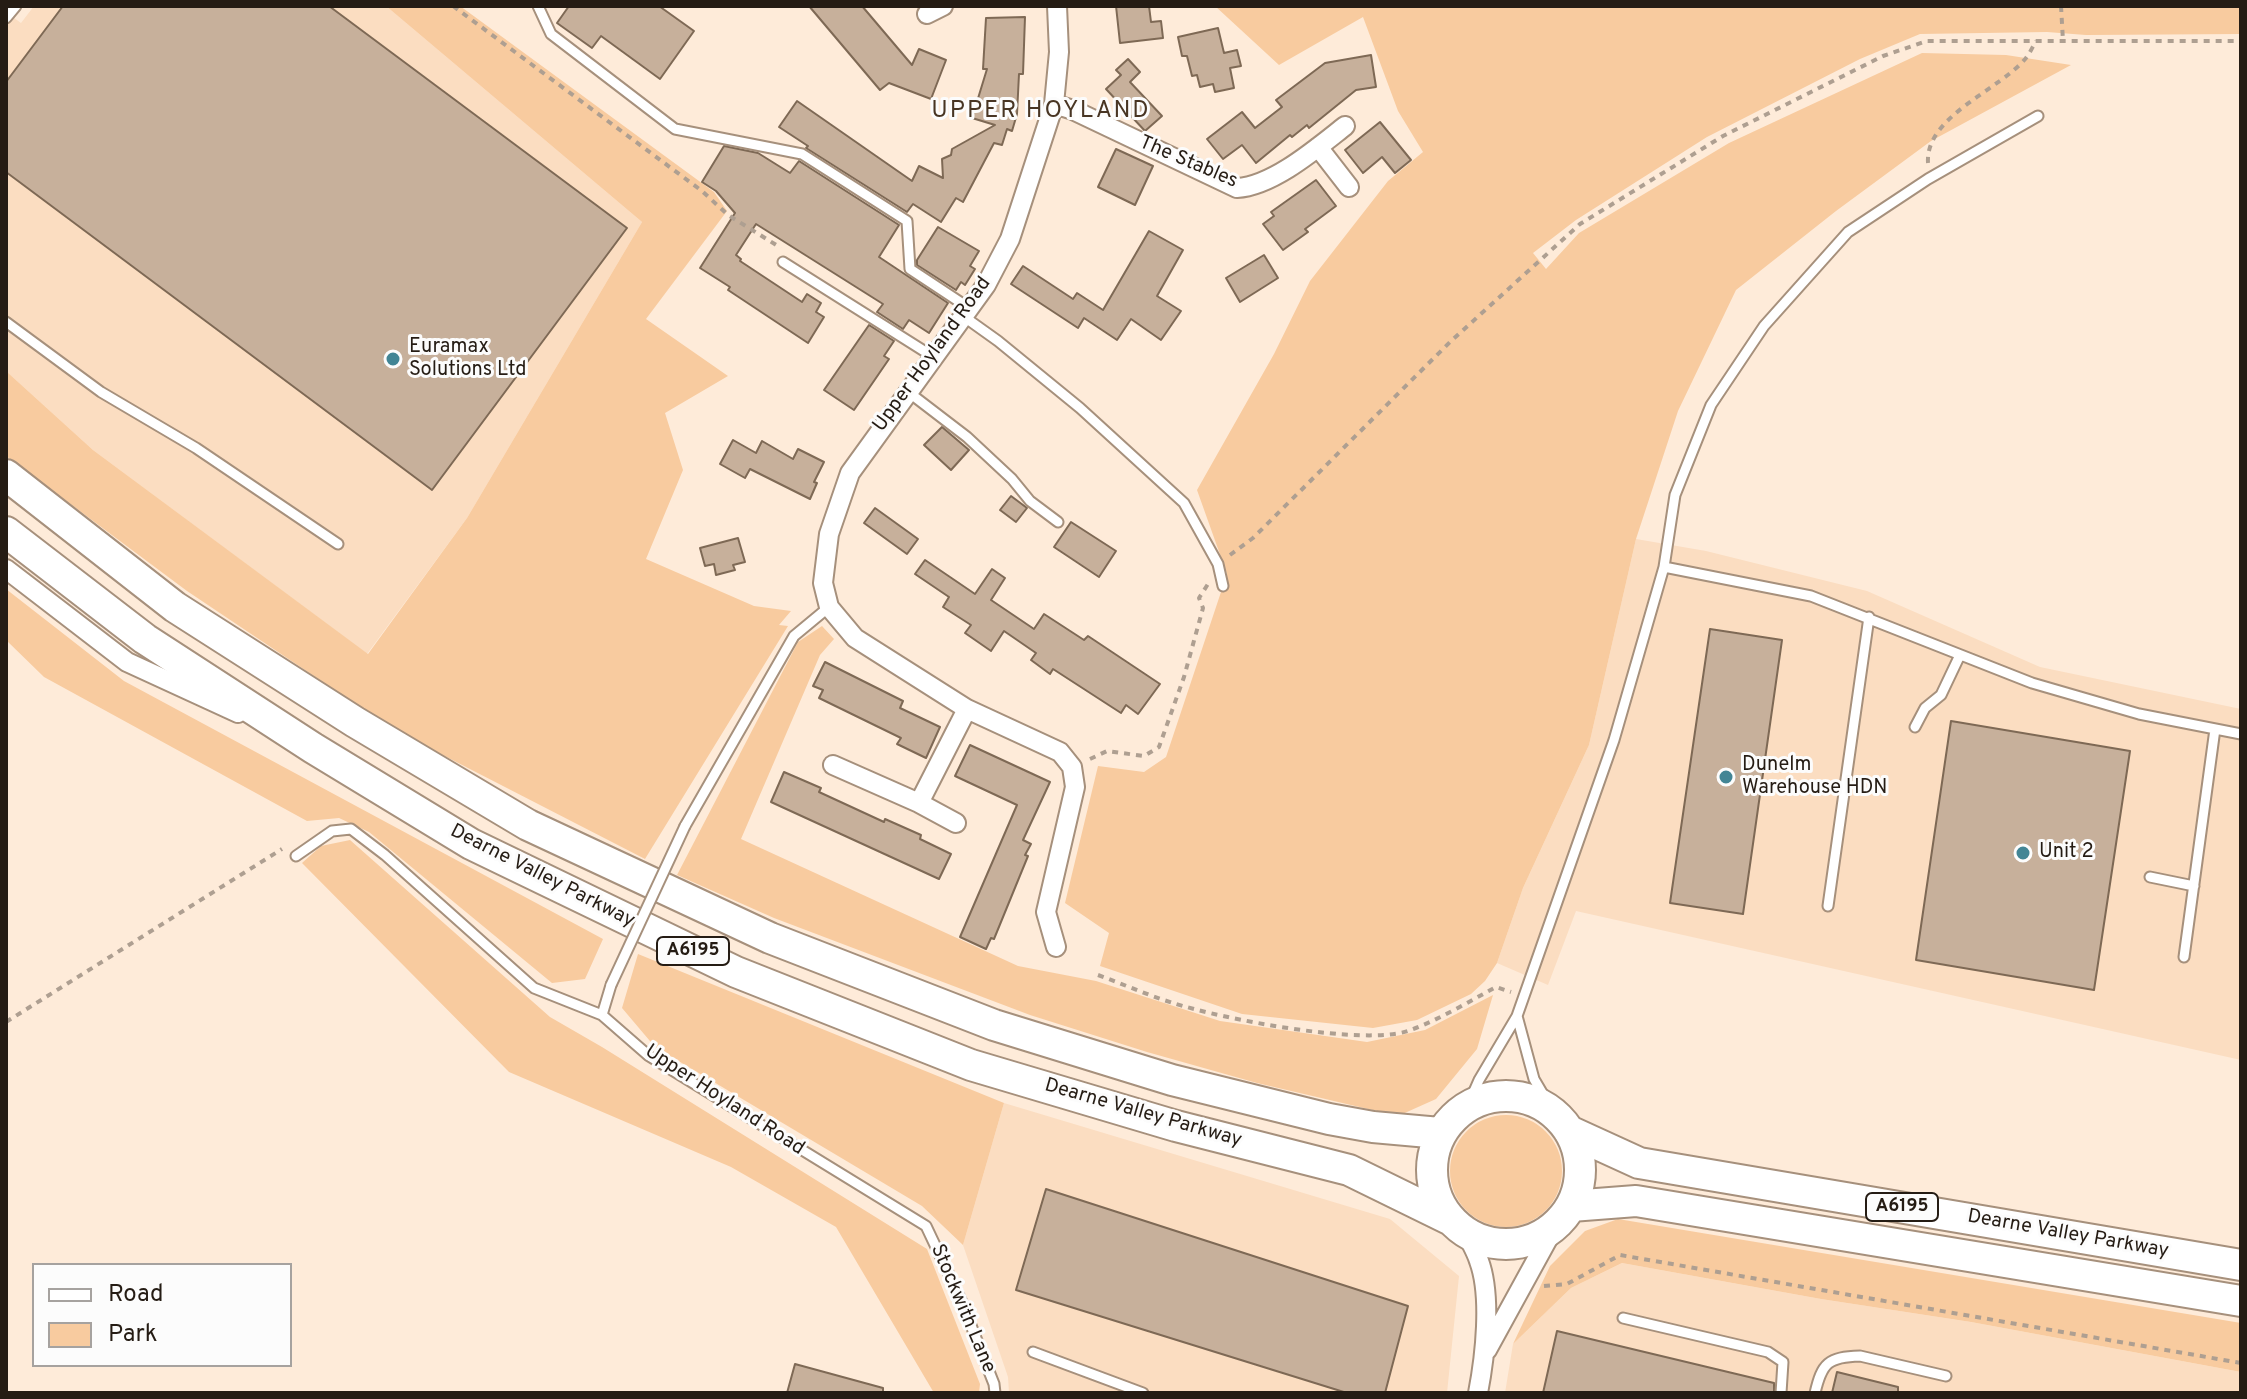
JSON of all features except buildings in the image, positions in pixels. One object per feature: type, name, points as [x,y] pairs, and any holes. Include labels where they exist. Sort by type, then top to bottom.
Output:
[{"type":"highway","name":"Dearne Valley Parkway","points":[[6,475],[175,607],[355,722],[528,825],[770,938],[994,1025],[1172,1080],[1329,1119],[1373,1127],[1440,1133]]},
{"type":"highway","name":"Dearne Valley Parkway","points":[[6,532],[145,639],[313,748],[471,844],[736,972],[971,1065],[1176,1126],[1349,1170],[1458,1226]]},
{"type":"highway","name":"A6195","points":[[1468,1105],[1489,1097],[1512,1095],[1534,1101],[1562,1122]]},
{"type":"highway","points":[[1458,1226],[1439,1202],[1432,1182],[1432,1160],[1440,1133],[1468,1105]]},
{"type":"highway","name":"Dearne Valley Parkway","points":[[1562,1122],[1639,1163],[2241,1265]]},
{"type":"highway","points":[[1562,1122],[1577,1148],[1580,1168],[1578,1188],[1563,1216]]},
{"type":"highway","name":"Dearne Valley Parkway","points":[[1563,1216],[1636,1201],[2241,1301]]},
{"type":"highway","name":"A6195","points":[[1458,1226],[1487,1242],[1511,1244],[1534,1239],[1563,1216]]},
{"type":"street","name":"Upper Hoyland Road","points":[[829,607],[823,583],[829,534],[850,473],[986,285],[1010,239],[1054,104],[1059,52],[1057,6]]},
{"type":"street","name":"The Stables","points":[[1054,104],[1073,110],[1237,188],[1252,187],[1318,147],[1345,126]]},
{"type":"street","points":[[1318,147],[1349,187]]},
{"type":"street","points":[[6,569],[127,662],[313,748]]},
{"type":"street","points":[[829,607],[855,638],[967,709],[1060,752],[1072,767],[1075,787],[1046,912],[1056,947]]},
{"type":"street","points":[[919,803],[967,709]]},
{"type":"street","points":[[833,765],[956,823]]},
{"type":"street","points":[[1486,1352],[1563,1216]]},
{"type":"street","points":[[1458,1226],[1480,1263],[1486,1352],[1478,1393]]},
{"type":"lane","points":[[6,18],[16,6]]},
{"type":"lane","points":[[538,6],[551,34],[675,129],[727,142],[802,154],[907,221],[910,269],[1080,408],[1184,503],[1218,564],[1223,586]]},
{"type":"lane","points":[[1468,1105],[1517,1016],[1614,740],[1664,567],[1675,495],[1711,405],[1764,326],[1848,232],[1928,179],[2038,116]]},
{"type":"lane","points":[[783,262],[932,356]]},
{"type":"lane","points":[[6,322],[101,392],[196,448],[338,544]]},
{"type":"lane","points":[[907,391],[967,437],[1012,479],[1030,501],[1058,522]]},
{"type":"lane","points":[[1664,567],[1811,596],[2032,683],[2139,714],[2241,734]]},
{"type":"lane","points":[[602,1015],[611,985],[685,826],[794,636],[829,607]]},
{"type":"lane","points":[[1828,906],[1869,617]]},
{"type":"lane","points":[[1915,727],[1925,708],[1941,695],[1960,655]]},
{"type":"lane","points":[[2184,957],[2215,729]]},
{"type":"lane","name":"Upper Hoyland Road","points":[[309,847],[332,831],[351,829],[385,855],[534,988],[602,1015],[649,1056],[926,1226]]},
{"type":"lane","points":[[296,856],[309,847]]},
{"type":"lane","points":[[2150,877],[2194,886]]},
{"type":"lane","points":[[1517,1016],[1534,1079],[1562,1122]]},
{"type":"lane","name":"Stockwith Lane","points":[[926,1226],[961,1300],[995,1393]]},
{"type":"lane","points":[[1623,1318],[1768,1352],[1783,1362],[1781,1393]]},
{"type":"lane","points":[[1033,1352],[1143,1393]]},
{"type":"lane","points":[[1815,1393],[1826,1364],[1845,1356],[1860,1356],[1946,1376]]},
{"type":"path","points":[[453,6],[702,191],[728,215],[780,248]]},
{"type":"path","points":[[2061,6],[2063,41]]},
{"type":"path","points":[[1072,767],[1107,751],[1144,756],[1159,747],[1184,677],[1203,608],[1199,598],[1218,564],[1253,538],[1450,342],[1580,224],[1723,136],[1883,56],[1927,41],[2241,41]]},
{"type":"path","points":[[1928,179],[1927,149],[1937,133],[1957,113],[2026,58],[2036,41]]},
{"type":"path","points":[[6,1022],[287,846],[309,847]]},
{"type":"path","points":[[1098,975],[1173,1003],[1261,1022],[1372,1036],[1407,1031],[1496,987],[1524,996]]},
{"type":"path","points":[[1522,1289],[1567,1284],[1620,1255],[2241,1363]]},
{"type":"shaded area","name":"Euramax Solutions Ltd","points":[[34,6],[386,6],[642,222],[467,518],[367,654],[93,450],[6,371],[6,12],[21,23]]},
{"type":"shaded area","points":[[1636,539],[1706,551],[1867,591],[2040,667],[2241,709],[2241,1060],[1576,911],[1548,985],[1497,963],[1523,888],[1589,745]]},
{"type":"shaded area","points":[[1004,1103],[1390,1219],[1459,1276],[1447,1393],[1009,1393],[1008,1377],[963,1245]]},
{"type":"shaded area","points":[[1622,1263],[1971,1322],[2241,1372],[2241,1393],[1505,1393],[1513,1344],[1571,1288]]},
{"type":"green space","points":[[386,6],[460,6],[714,192],[727,211],[646,319],[728,376],[665,413],[683,470],[646,559],[754,606],[791,611],[779,625],[788,626],[645,859],[396,731],[187,591],[6,456],[6,371],[93,450],[368,654],[467,518],[642,222]]},
{"type":"green space","points":[[1215,6],[2241,6],[2241,34],[1920,34],[1860,59],[1707,137],[1576,220],[1533,253],[1546,269],[1579,233],[1729,143],[1922,53],[2006,55],[2071,65],[1931,141],[1736,290],[1678,411],[1636,539],[1589,745],[1523,888],[1497,963],[1471,994],[1417,1020],[1373,1028],[1242,1014],[1100,966],[1109,933],[1065,903],[1098,766],[1144,772],[1166,757],[1227,574],[1197,490],[1274,354],[1310,281],[1388,181],[1423,152],[1398,111],[1363,17],[1279,65]]},
{"type":"green space","points":[[6,589],[124,681],[603,939],[585,979],[552,983],[369,832],[339,818],[307,821],[44,677],[6,640]]},
{"type":"green space","points":[[822,626],[834,639],[820,655],[741,839],[1018,966],[1096,981],[1220,1021],[1367,1042],[1425,1030],[1493,995],[1477,1049],[1436,1099],[1398,1116],[1257,1083],[1030,1015],[774,918],[677,875],[798,642]]},
{"type":"green space","points":[[350,840],[550,1017],[927,1249],[980,1384],[979,1393],[934,1393],[836,1227],[731,1167],[509,1072],[302,863],[321,846]]},
{"type":"green space","points":[[638,954],[1004,1103],[963,1245],[922,1206],[655,1047],[622,1008]]},
{"type":"green space","points":[[1506,1115],[1528,1119],[1546,1131],[1558,1149],[1562,1171],[1558,1193],[1546,1211],[1528,1223],[1506,1227],[1484,1223],[1466,1211],[1454,1193],[1450,1171],[1454,1149],[1466,1131],[1484,1119]]},
{"type":"green space","points":[[1618,1219],[2241,1323],[2241,1372],[1971,1322],[1622,1263],[1571,1288],[1513,1344],[1550,1266],[1585,1231]]},
{"type":"place","name":"Euramax Solutions Ltd","points":[[393,359]]},
{"type":"place","name":"Dunelm Warehouse HDN","points":[[1726,777]]},
{"type":"place","name":"Unit 2","points":[[2023,853]]},
{"type":"district","name":"UPPER HOYLAND","points":[[1041,112]]}]
